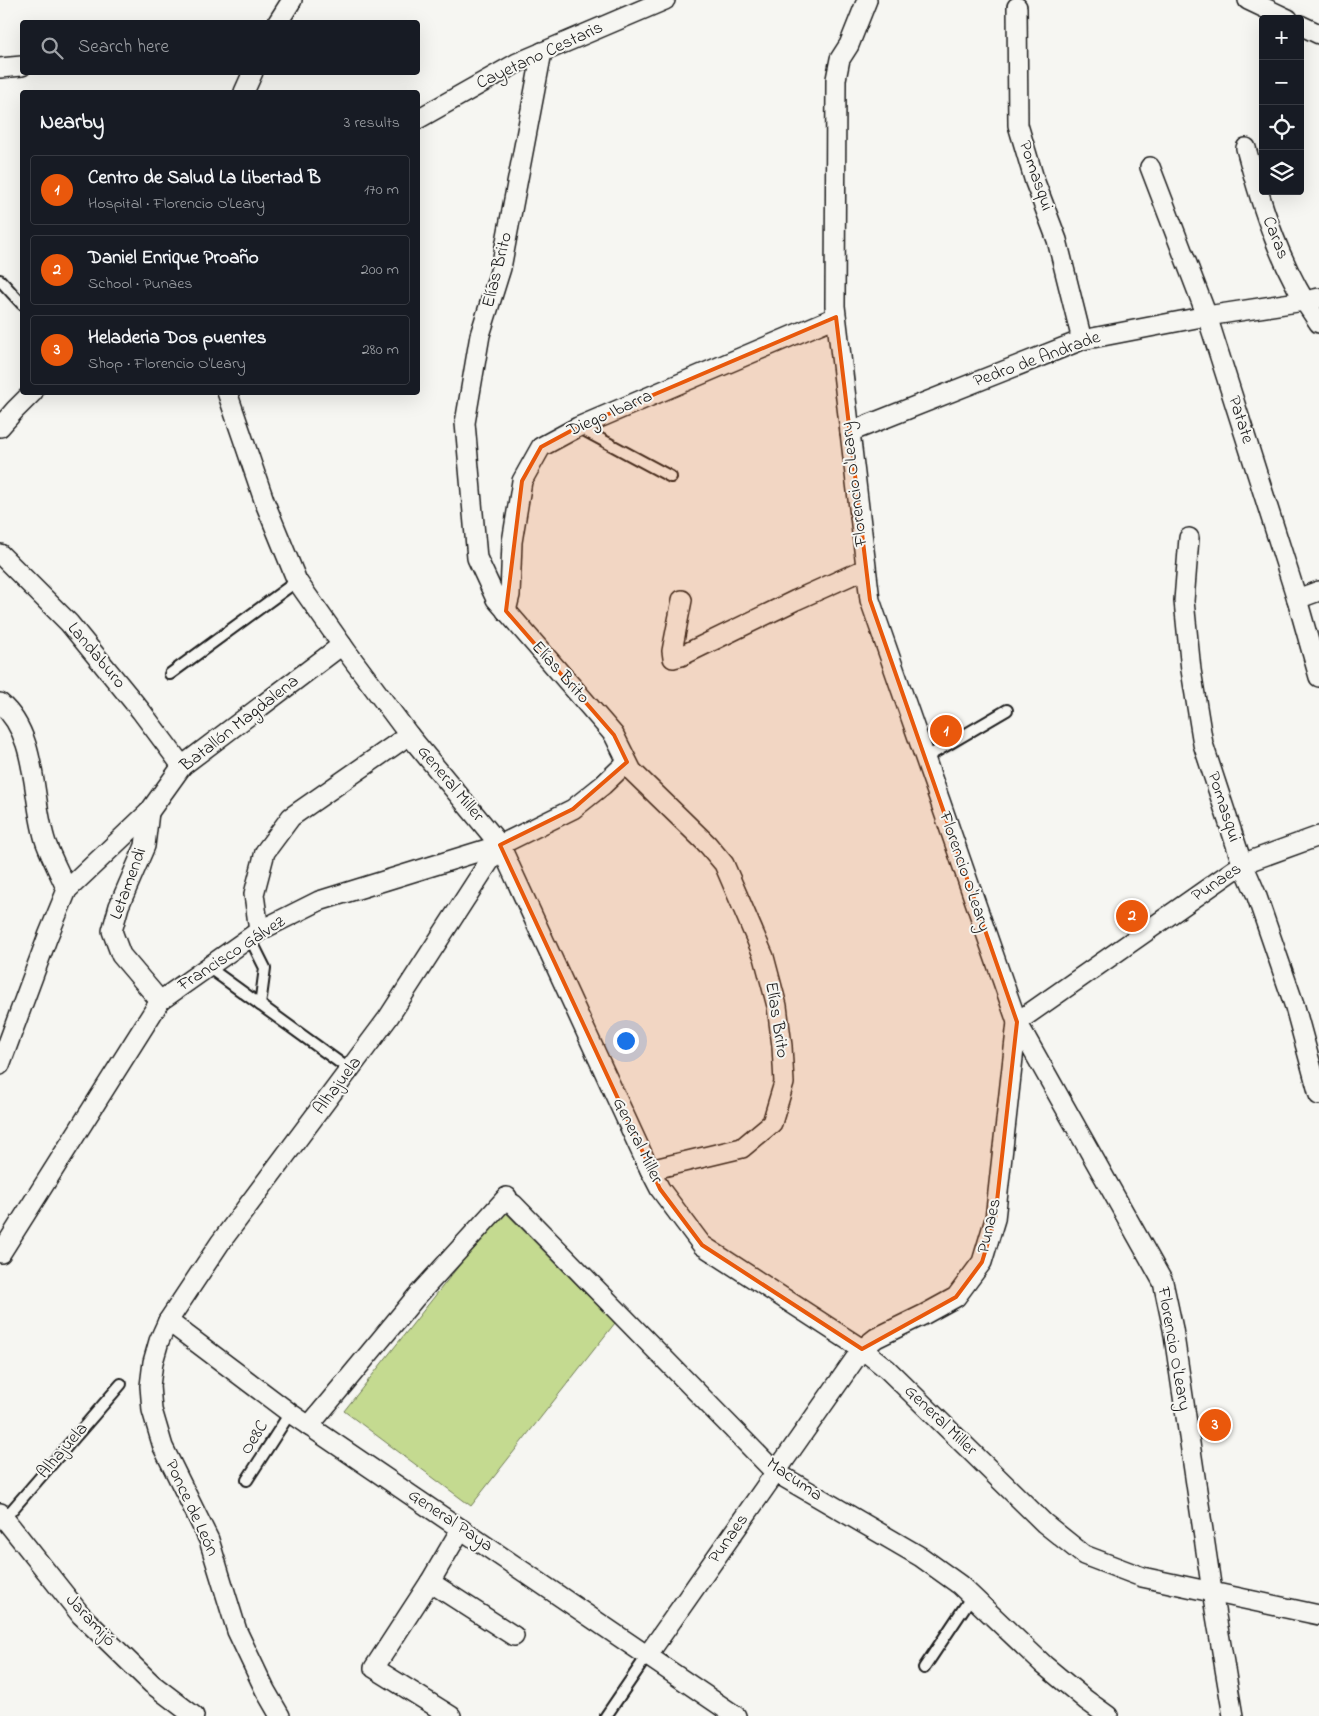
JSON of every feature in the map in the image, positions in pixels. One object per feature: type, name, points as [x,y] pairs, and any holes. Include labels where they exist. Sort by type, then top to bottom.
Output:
[{"type":"street","name":"Cayetano Cestaris","points":[[420,118],[518,63],[665,0]]},
{"type":"street","name":"Florencio O'Leary","points":[[867,0],[849,45],[840,59],[836,79],[836,317],[870,600],[1017,1022],[1162,1282],[1172,1329],[1233,1716]]},
{"type":"street","points":[[1248,0],[1280,15]]},
{"type":"street","points":[[279,20],[288,2]]},
{"type":"street","name":"Pomasqui","points":[[1017,7],[1018,125],[1057,240],[1082,340]]},
{"type":"street","points":[[1304,27],[1319,34]]},
{"type":"street","name":"Elías Brito","points":[[542,52],[501,268],[480,335],[465,423],[477,558],[496,599],[614,735],[622,747],[632,771],[708,845],[724,864],[764,957],[777,1006],[782,1046],[784,1083],[772,1123],[742,1148],[650,1170]]},
{"type":"street","points":[[0,68],[20,66]]},
{"type":"street","points":[[245,90],[252,75]]},
{"type":"street","name":"Caras","points":[[1246,148],[1259,198],[1276,244],[1311,299],[1319,323]]},
{"type":"street","name":"Patate","points":[[1150,167],[1207,316],[1297,599],[1319,677]]},
{"type":"street","name":"Pedro de Andrade","points":[[850,432],[1082,340],[1207,316],[1311,299]]},
{"type":"street","name":"Diego Ibarra","points":[[506,611],[510,595],[512,542],[522,481],[541,447],[578,426],[836,317]]},
{"type":"street","points":[[0,427],[30,395]]},
{"type":"street","name":"General Miller","points":[[229,395],[265,503],[297,581],[409,735],[500,845],[650,1170],[660,1189],[702,1245],[862,1349],[886,1369],[1044,1522],[1084,1555],[1142,1577],[1319,1615]]},
{"type":"street","name":"Pomasqui","points":[[1189,538],[1184,601],[1192,679],[1203,744],[1243,866],[1256,894],[1295,1007],[1319,1095]]},
{"type":"street","name":"Landaburo","points":[[0,554],[69,623],[141,711],[182,766]]},
{"type":"street","points":[[682,600],[672,651],[673,658],[681,656],[865,569]]},
{"type":"street","points":[[1297,599],[1319,591]]},
{"type":"street","name":"Batallón Magdalena","points":[[0,1065],[67,890],[149,812],[182,766],[342,645]]},
{"type":"street","points":[[0,702],[8,709],[25,738],[46,843],[67,890]]},
{"type":"street","points":[[255,935],[254,894],[265,852],[291,816],[409,735]]},
{"type":"street","name":"Francisco Gálvez","points":[[1,1253],[160,1001],[255,935],[319,901],[500,845],[573,809],[603,785],[627,762]]},
{"type":"street","name":"Letamendi","points":[[149,812],[145,846],[119,906],[112,932],[121,955],[160,1001]]},
{"type":"street","name":"Punaes","points":[[647,1656],[862,1349],[876,1338],[956,1297],[982,1262],[995,1219],[1017,1022],[1234,870],[1250,861],[1319,836]]},
{"type":"street","name":"Alhajuela","points":[[168,1322],[220,1243],[388,1018],[500,845]]},
{"type":"street","name":"Macuma","points":[[309,1426],[416,1297],[510,1200],[775,1472],[921,1557],[960,1585],[1044,1665],[1108,1716]]},
{"type":"street","name":"General Paya","points":[[168,1322],[290,1413],[736,1716]]},
{"type":"street","name":"Ponce de León","points":[[168,1322],[157,1348],[150,1386],[152,1410],[163,1447],[209,1540],[238,1631],[265,1690],[280,1716]]},
{"type":"street","name":"Jaramijó","points":[[3,1515],[81,1615],[152,1684],[194,1716]]},
{"type":"street","points":[[451,1716],[374,1668],[430,1582],[461,1529]]},
{"type":"street","points":[[430,1582],[514,1636]]},
{"type":"lane","points":[[0,280],[20,302]]},
{"type":"lane","points":[[578,426],[671,477]]},
{"type":"lane","points":[[170,674],[297,581]]},
{"type":"lane","points":[[925,758],[1007,710]]},
{"type":"lane","points":[[255,935],[265,968],[260,1005]]},
{"type":"lane","points":[[208,967],[350,1070]]},
{"type":"lane","name":"Alhajuela","points":[[3,1515],[121,1384]]},
{"type":"lane","name":"Oe8C","points":[[247,1480],[290,1413]]},
{"type":"lane","points":[[924,1668],[972,1596]]},
{"type":"lane","points":[[606,1716],[647,1656]]},
{"type":"highlighted area","points":[[836,317],[870,600],[1017,1022],[995,1219],[982,1262],[956,1297],[862,1349],[702,1245],[660,1189],[500,845],[573,809],[627,762],[614,735],[506,611],[522,481],[541,447],[578,427]]},
{"type":"green space","points":[[503,1210],[615,1323],[471,1506],[344,1411]]},
{"type":"place","name":"Centro de Salud La Libertad B","points":[[946,731]]},
{"type":"place","name":"Daniel Enrique Proaño","points":[[1132,916]]},
{"type":"place","name":"Heladeria Dos puentes","points":[[1215,1425]]}]
